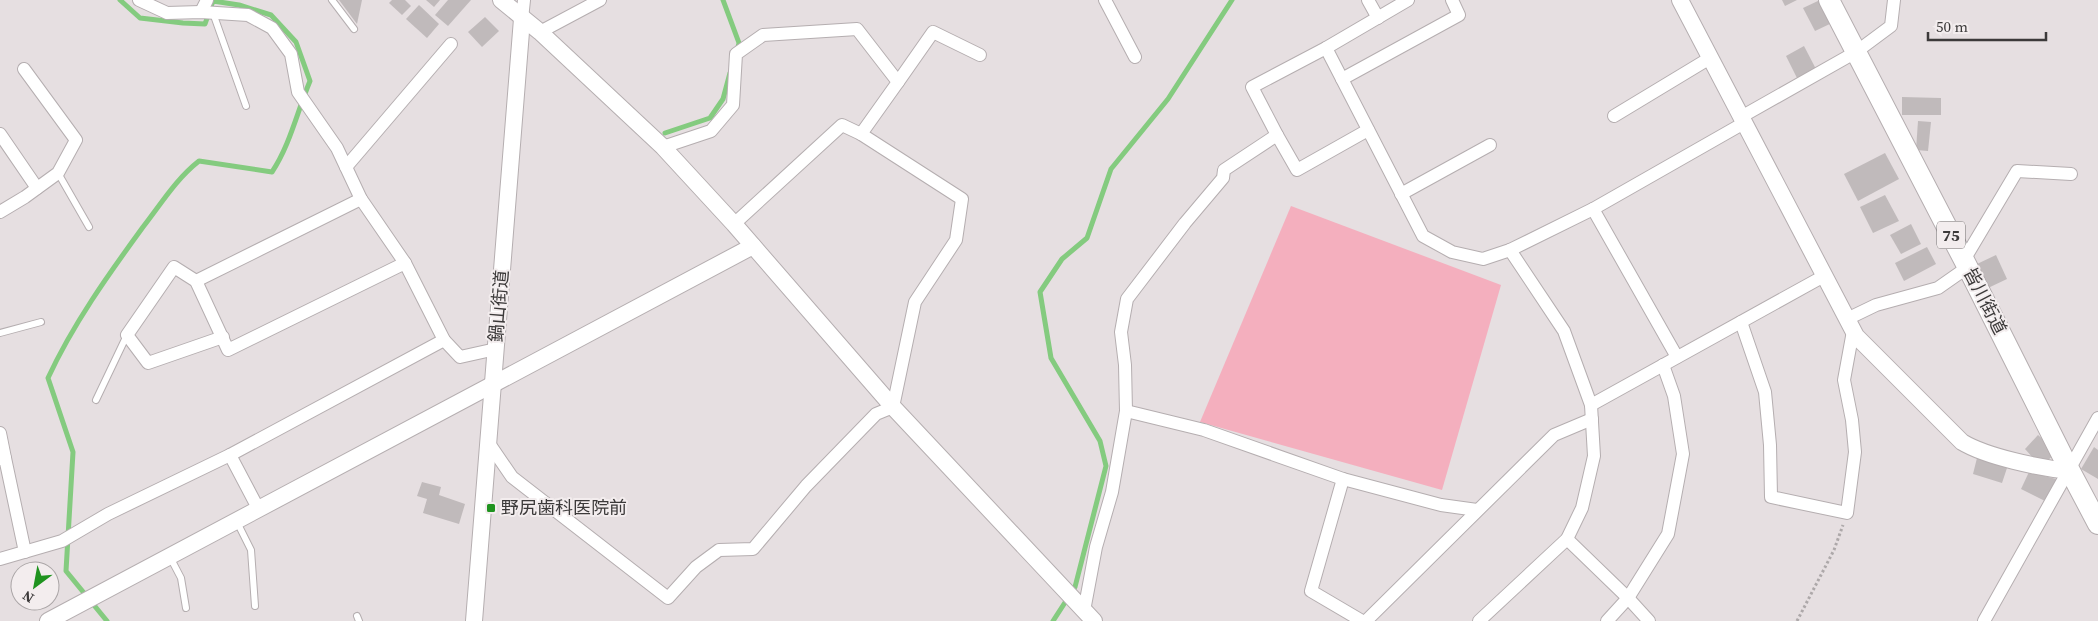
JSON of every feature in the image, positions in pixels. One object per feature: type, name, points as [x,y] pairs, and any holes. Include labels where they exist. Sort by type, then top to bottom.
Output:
[{"type":"main road","name":"皆川街道","points":[[1829,0],[2098,524]]},
{"type":"street","points":[[139,0],[168,13],[207,8],[248,15],[272,28],[291,54],[298,92],[337,148],[361,199],[405,263],[444,340],[460,357],[496,349]]},
{"type":"street","points":[[502,0],[522,19],[540,32],[662,147],[734,224],[893,407],[1089,616]]},
{"type":"street","points":[[522,19],[524,0]]},
{"type":"street","points":[[540,32],[600,0]]},
{"type":"street","points":[[1105,0],[1135,58]]},
{"type":"street","points":[[1368,0],[1378,18]]},
{"type":"street","points":[[1368,130],[1297,170],[1252,87],[1326,48],[1408,0]]},
{"type":"street","points":[[1342,79],[1459,15],[1452,0]]},
{"type":"street","points":[[1680,0],[1856,336],[1962,442],[1972,448],[2014,460],[2070,471]]},
{"type":"street","points":[[1326,48],[1423,236],[1452,252],[1483,259],[1492,258],[1510,250],[1593,209],[1856,52],[1891,26],[1894,0]]},
{"type":"street","name":"鍋山街道","points":[[474,621],[522,19]]},
{"type":"street","points":[[662,147],[711,131],[733,106],[736,54],[763,35],[857,29],[898,82]]},
{"type":"street","points":[[861,134],[933,32],[980,55]]},
{"type":"street","points":[[346,166],[451,44]]},
{"type":"street","points":[[1614,116],[1710,58]]},
{"type":"street","points":[[0,212],[58,172],[76,140],[24,69]]},
{"type":"street","points":[[734,224],[842,125],[861,134],[962,199],[956,240],[916,302],[893,407]]},
{"type":"street","points":[[0,134],[37,188]]},
{"type":"street","points":[[1089,616],[1096,547],[1112,492],[1126,411],[1125,365],[1121,332],[1127,300],[1185,222],[1223,178],[1224,170],[1277,135]]},
{"type":"street","points":[[1401,194],[1490,145]]},
{"type":"street","points":[[1741,322],[1765,392],[1770,445],[1771,497],[1848,513],[1855,452],[1852,420],[1844,380],[1850,325],[1876,305],[1938,288],[1966,264],[2017,171],[2071,174]]},
{"type":"street","points":[[196,281],[361,199]]},
{"type":"street","points":[[1593,209],[1677,357]]},
{"type":"street","points":[[48,621],[753,246]]},
{"type":"street","points":[[1479,621],[1567,539],[1582,508],[1594,456],[1591,405],[1564,331],[1510,250]]},
{"type":"street","points":[[223,337],[148,363],[127,335],[174,267],[196,281],[223,337],[228,350],[405,263]]},
{"type":"street","points":[[1591,405],[1824,276]]},
{"type":"street","points":[[0,559],[62,541],[108,514],[230,455],[444,340]]},
{"type":"street","points":[[1607,621],[1628,598],[1668,534],[1683,454],[1674,396],[1663,365]]},
{"type":"street","points":[[488,442],[512,477],[668,598],[696,567],[719,550],[753,549],[806,486],[876,414],[893,407]]},
{"type":"street","points":[[1126,411],[1204,430],[1343,479],[1441,505],[1477,510]]},
{"type":"street","points":[[1984,621],[2070,471],[2098,418]]},
{"type":"street","points":[[1343,479],[1311,591],[1364,621],[1554,435],[1592,419]]},
{"type":"street","points":[[0,433],[2,458],[25,552]]},
{"type":"street","points":[[230,455],[259,510]]},
{"type":"street","points":[[1567,539],[1649,621]]},
{"type":"lane","points":[[332,0],[354,29]]},
{"type":"lane","points":[[207,8],[246,106]]},
{"type":"lane","points":[[58,172],[89,227]]},
{"type":"lane","points":[[0,333],[41,322]]},
{"type":"lane","points":[[96,400],[127,335]]},
{"type":"lane","points":[[237,522],[251,550],[255,606]]},
{"type":"lane","points":[[170,557],[182,578],[186,608]]},
{"type":"path","points":[[1796,621],[1834,550],[1848,513]]},
{"type":"shaded area","points":[[1291,206],[1501,285],[1442,490],[1200,422]]},
{"type":"building","points":[[339,0],[362,0],[357,24]]},
{"type":"building","points":[[392,0],[405,0],[411,6],[402,15],[389,3]]},
{"type":"building","points":[[426,0],[440,0],[434,7]]},
{"type":"building","points":[[448,0],[471,0],[448,26],[435,15]]},
{"type":"building","points":[[1782,0],[1797,0],[1785,6]]},
{"type":"building","points":[[1820,0],[1834,22],[1815,31],[1803,8]]},
{"type":"building","points":[[419,5],[439,24],[427,38],[406,19]]},
{"type":"building","points":[[485,17],[499,31],[482,47],[468,32]]},
{"type":"building","points":[[1804,46],[1817,71],[1798,80],[1786,56]]},
{"type":"building","points":[[1902,97],[1941,98],[1941,115],[1902,115]]},
{"type":"building","points":[[1918,121],[1931,122],[1928,151],[1916,150]]},
{"type":"building","points":[[1885,153],[1899,179],[1858,201],[1844,174]]},
{"type":"building","points":[[1885,195],[1899,221],[1873,233],[1860,207]]},
{"type":"building","points":[[1911,224],[1921,244],[1901,254],[1890,235]]},
{"type":"building","points":[[1927,247],[1936,264],[1904,281],[1895,263]]},
{"type":"building","points":[[1996,255],[2007,279],[1988,288],[1977,264]]},
{"type":"building","points":[[2038,435],[2057,452],[2046,462],[2034,459],[2025,449]]},
{"type":"building","points":[[2094,447],[2098,450],[2098,479],[2081,469]]},
{"type":"building","points":[[1977,458],[2007,468],[2002,483],[1973,474]]},
{"type":"building","points":[[2029,472],[2056,479],[2047,502],[2021,489]]},
{"type":"building","points":[[422,482],[441,487],[439,495],[465,504],[459,524],[423,513],[427,499],[417,496]]},
{"type":"waterway","points":[[107,621],[66,571],[73,452],[48,378],[68,338],[92,300],[176,184],[199,161],[272,172],[289,140],[310,81],[296,42],[271,15],[239,5],[213,1],[205,24],[183,23],[140,18],[120,0]]},
{"type":"waterway","points":[[723,0],[739,43],[737,51]]},
{"type":"waterway","points":[[1053,621],[1075,587],[1106,466],[1100,441],[1051,358],[1040,292],[1062,259],[1087,238],[1111,169],[1168,99],[1232,0]]},
{"type":"waterway","points":[[665,133],[710,118],[723,99],[730,73]]},
{"type":"place","name":"野尻歯科医院前","points":[[491,508]]}]
